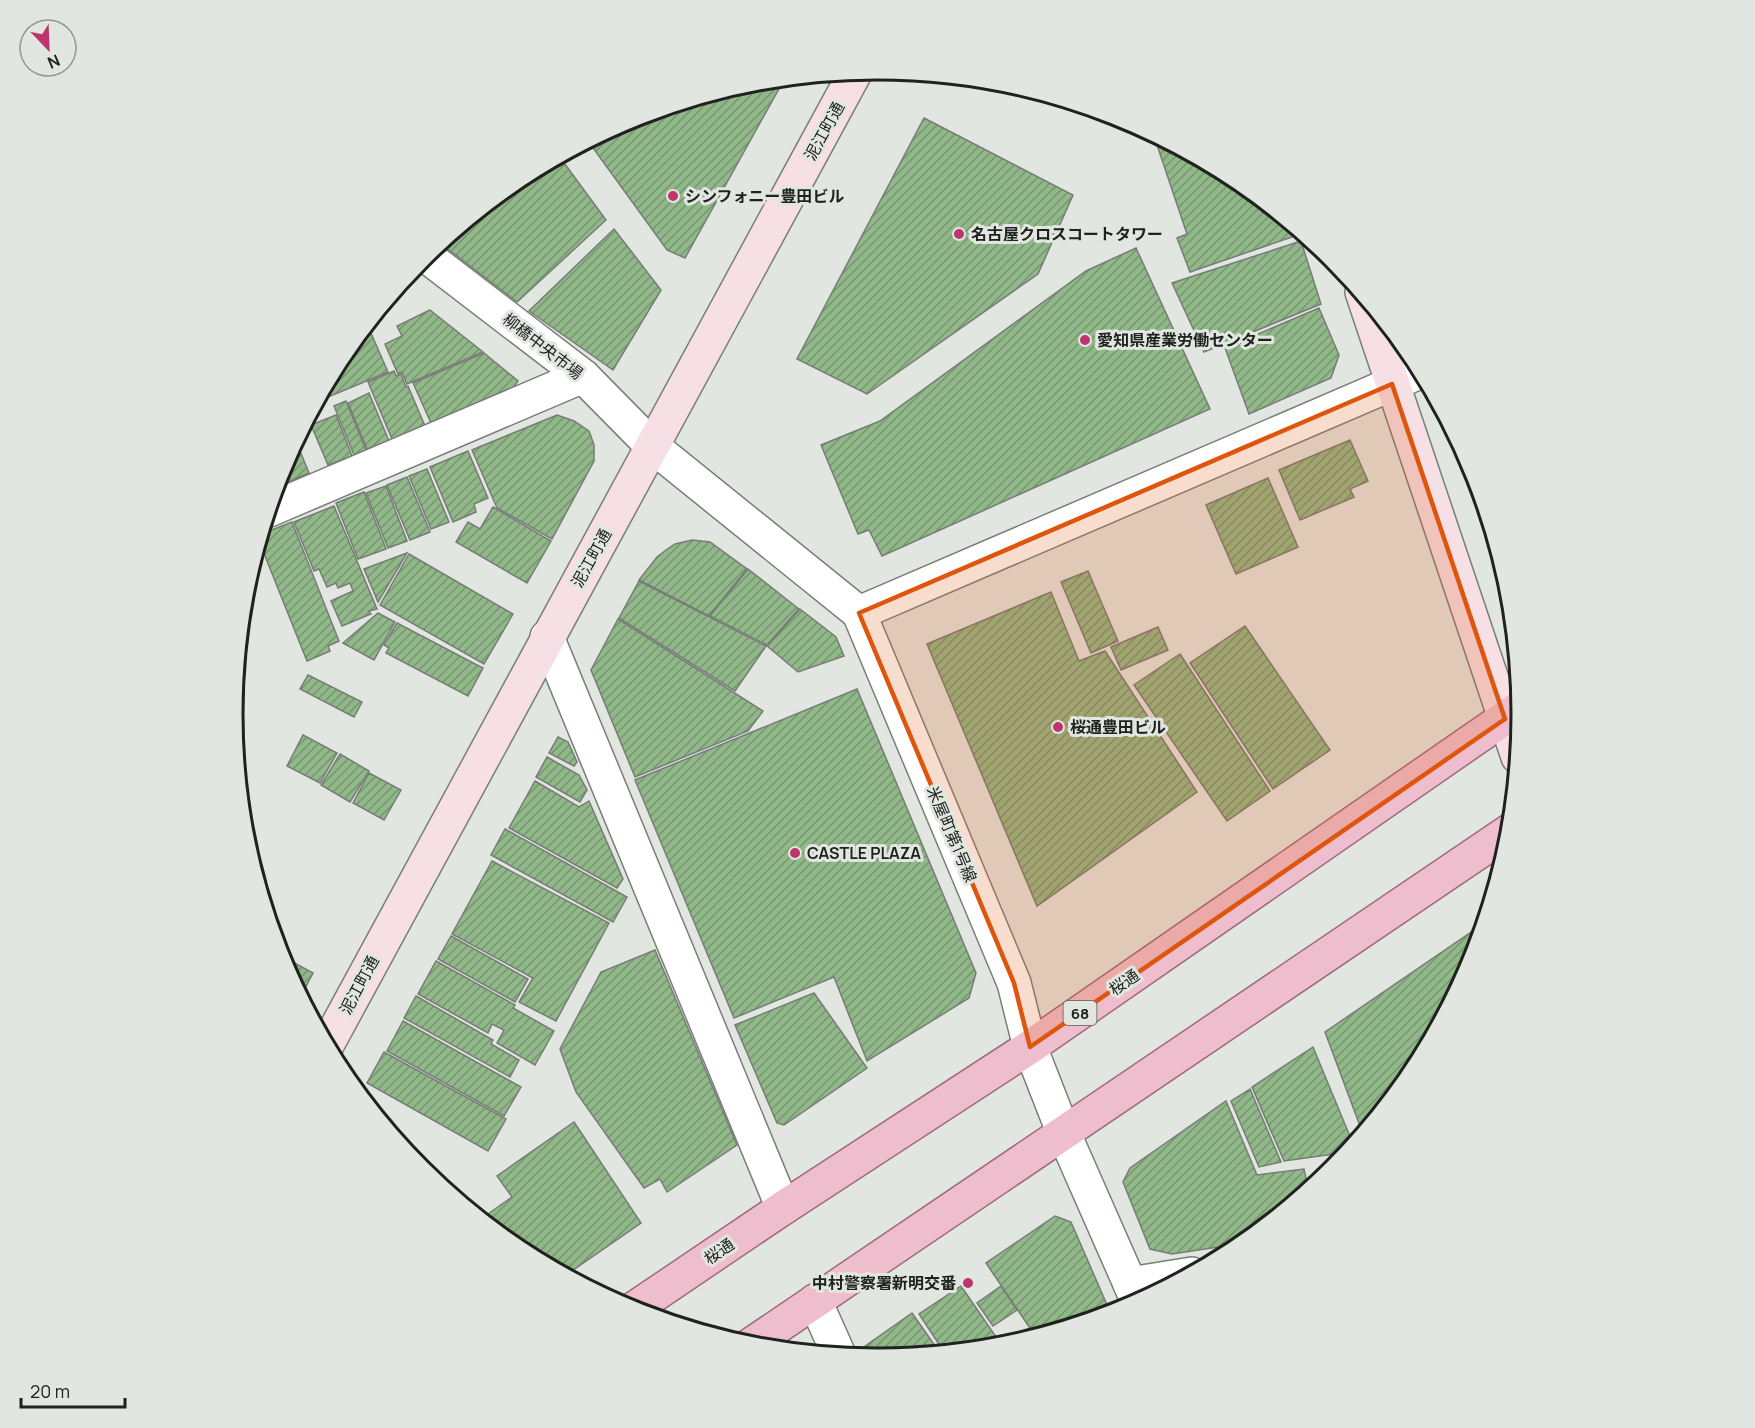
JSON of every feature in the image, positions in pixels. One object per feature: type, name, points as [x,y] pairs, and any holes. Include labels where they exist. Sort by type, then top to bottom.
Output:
[{"type":"main road","name":"桜通","points":[[643,1303],[1030,1047],[1512,713]]},
{"type":"main road","points":[[762,1337],[1500,837]]},
{"type":"street","name":"泥江町通","points":[[331,1037],[851,81]]},
{"type":"street","name":"柳橋中央市場","points":[[433,261],[583,376],[652,446]]},
{"type":"street","points":[[1369,313],[1392,384],[1512,709]]},
{"type":"street","points":[[859,613],[1413,375]]},
{"type":"street","points":[[278,506],[583,376]]},
{"type":"street","name":"米屋町第1号線","points":[[652,446],[859,613],[1014,983],[1030,1047],[1064,1134],[1134,1293]]},
{"type":"street","points":[[548,637],[783,1208]]},
{"type":"street","points":[[816,1301],[836,1347]]},
{"type":"highlighted area","points":[[1392,384],[1505,719],[1030,1047],[1014,983],[859,613]]},
{"type":"building","name":"シンフォニー豊田ビル","points":[[780,88],[685,258],[667,250],[593,147],[674,113],[713,101]]},
{"type":"building","name":"名古屋クロスコートタワー","points":[[924,118],[1073,195],[1038,274],[867,394],[797,359]]},
{"type":"building","points":[[1161,147],[1230,186],[1295,236],[1190,272],[1177,238],[1187,234],[1158,148]]},
{"type":"building","points":[[564,163],[606,220],[517,302],[447,248],[525,186]]},
{"type":"building","points":[[614,229],[661,290],[613,370],[529,311]]},
{"type":"building","points":[[1300,241],[1321,304],[1204,352],[1172,283]]},
{"type":"building","name":"愛知県産業労働センター","points":[[1136,248],[1210,409],[882,556],[869,530],[858,534],[821,445],[880,421],[1086,271]]},
{"type":"building","points":[[1319,308],[1339,355],[1331,378],[1249,414],[1225,348]]},
{"type":"building","points":[[430,310],[483,352],[407,384],[402,372],[398,374],[385,344],[402,336],[397,326]]},
{"type":"building","points":[[371,333],[388,372],[328,397]]},
{"type":"building","points":[[484,353],[518,381],[511,391],[431,423],[413,383]]},
{"type":"building","points":[[394,371],[396,376],[401,374],[406,387],[408,386],[425,426],[392,439],[368,382]]},
{"type":"building","points":[[369,393],[389,441],[367,449],[348,403]]},
{"type":"building","points":[[346,401],[366,450],[354,455],[334,406]]},
{"type":"building","points":[[336,415],[352,456],[328,465],[312,426]]},
{"type":"building","points":[[557,415],[574,421],[589,431],[594,445],[594,461],[552,539],[497,508],[472,450]]},
{"type":"building","points":[[1350,440],[1368,481],[1350,489],[1354,497],[1300,520],[1279,470]]},
{"type":"building","points":[[300,451],[309,473],[287,482]]},
{"type":"building","points":[[468,451],[488,498],[474,504],[476,512],[453,522],[430,467]]},
{"type":"building","points":[[427,469],[449,522],[431,529],[409,476]]},
{"type":"building","points":[[407,477],[430,532],[410,540],[387,485]]},
{"type":"building","points":[[1268,478],[1298,547],[1236,574],[1206,505]]},
{"type":"building","points":[[386,486],[407,541],[388,548],[366,493]]},
{"type":"building","points":[[364,492],[386,549],[358,559],[336,503]]},
{"type":"building","points":[[334,506],[377,609],[369,611],[371,614],[342,626],[331,601],[353,591],[350,583],[338,588],[336,583],[327,587],[319,569],[314,571],[294,522]]},
{"type":"building","points":[[493,507],[551,541],[527,583],[456,542],[468,522],[480,529]]},
{"type":"building","points":[[292,522],[339,641],[328,646],[330,651],[307,661],[264,554],[271,530]]},
{"type":"building","points":[[692,540],[710,542],[747,569],[709,616],[639,580],[657,557],[666,550],[675,544]]},
{"type":"building","points":[[407,553],[378,602],[364,569]]},
{"type":"building","points":[[409,554],[513,614],[484,664],[380,605]]},
{"type":"building","points":[[748,569],[799,609],[767,645],[710,616]]},
{"type":"building","points":[[1088,571],[1118,641],[1091,653],[1061,582]]},
{"type":"building","points":[[639,581],[766,646],[735,691],[619,618]]},
{"type":"building","name":"桜通豊田ビル","points":[[1051,592],[1079,661],[1105,651],[1197,792],[1037,906],[927,644]]},
{"type":"building","points":[[800,609],[836,637],[844,656],[798,672],[767,646]]},
{"type":"building","points":[[378,613],[395,622],[374,660],[343,643]]},
{"type":"building","points":[[618,619],[763,711],[748,731],[635,777],[591,670]]},
{"type":"building","points":[[397,623],[483,668],[468,696],[386,653],[389,648],[384,645]]},
{"type":"building","points":[[1245,626],[1330,750],[1273,789],[1190,663]]},
{"type":"building","points":[[1158,627],[1168,650],[1121,670],[1111,647]]},
{"type":"building","points":[[1180,654],[1270,791],[1227,821],[1134,685]]},
{"type":"building","points":[[308,675],[362,702],[354,717],[300,689]]},
{"type":"building","name":"CASTLE PLAZA","points":[[857,689],[976,973],[969,998],[867,1061],[834,977],[734,1018],[635,780]]},
{"type":"building","points":[[303,735],[337,753],[320,783],[287,766]]},
{"type":"building","points":[[558,737],[568,742],[577,762],[574,766],[549,753]]},
{"type":"building","points":[[340,754],[369,771],[350,802],[321,785]]},
{"type":"building","points":[[547,757],[579,775],[587,790],[580,802],[536,777]]},
{"type":"building","points":[[369,773],[401,790],[384,820],[353,803]]},
{"type":"building","points":[[535,781],[579,807],[589,801],[623,879],[617,888],[509,828]]},
{"type":"building","points":[[505,829],[627,897],[613,922],[491,855]]},
{"type":"building","points":[[492,861],[609,923],[556,1021],[519,1002],[533,978],[452,934]]},
{"type":"building","points":[[1474,930],[1447,995],[1427,1031],[1405,1067],[1360,1126],[1325,1032]]},
{"type":"building","points":[[451,936],[528,979],[515,1002],[438,959]]},
{"type":"building","points":[[655,950],[737,1145],[667,1192],[660,1179],[644,1188],[576,1092],[560,1049],[601,972]]},
{"type":"building","points":[[436,961],[515,1005],[513,1008],[554,1031],[535,1065],[497,1043],[504,1030],[492,1024],[488,1033],[418,994]]},
{"type":"building","points":[[293,962],[313,973],[305,988]]},
{"type":"building","points":[[814,993],[867,1068],[784,1125],[777,1123],[735,1025]]},
{"type":"building","points":[[416,996],[493,1040],[491,1044],[519,1060],[510,1077],[404,1018]]},
{"type":"building","points":[[403,1021],[521,1087],[504,1116],[387,1051]]},
{"type":"building","points":[[1313,1047],[1350,1137],[1334,1154],[1284,1161],[1252,1087]]},
{"type":"building","points":[[384,1052],[506,1119],[488,1151],[367,1083]]},
{"type":"building","points":[[1250,1089],[1281,1162],[1259,1167],[1231,1101]]},
{"type":"building","points":[[1226,1101],[1257,1175],[1304,1169],[1307,1181],[1264,1217],[1223,1246],[1172,1254],[1150,1249],[1123,1182],[1130,1168]]},
{"type":"building","points":[[574,1122],[641,1223],[573,1270],[525,1242],[488,1214],[512,1197],[497,1176]]},
{"type":"building","points":[[1055,1216],[1071,1222],[1107,1305],[1031,1329],[986,1263]]},
{"type":"building","points":[[961,1286],[996,1337],[939,1345],[919,1314]]},
{"type":"building","points":[[1001,1286],[1017,1310],[993,1326],[977,1303]]},
{"type":"building","points":[[912,1313],[935,1345],[919,1347],[863,1348]]},
{"type":"place","name":"シンフォニー豊田ビル","points":[[673,196]]},
{"type":"place","name":"名古屋クロスコートタワー","points":[[959,234]]},
{"type":"place","name":"愛知県産業労働センター","points":[[1085,340]]},
{"type":"place","name":"桜通豊田ビル","points":[[1058,727]]},
{"type":"place","name":"CASTLE PLAZA","points":[[795,853]]},
{"type":"place","name":"中村警察署新明交番","points":[[968,1283]]}]
